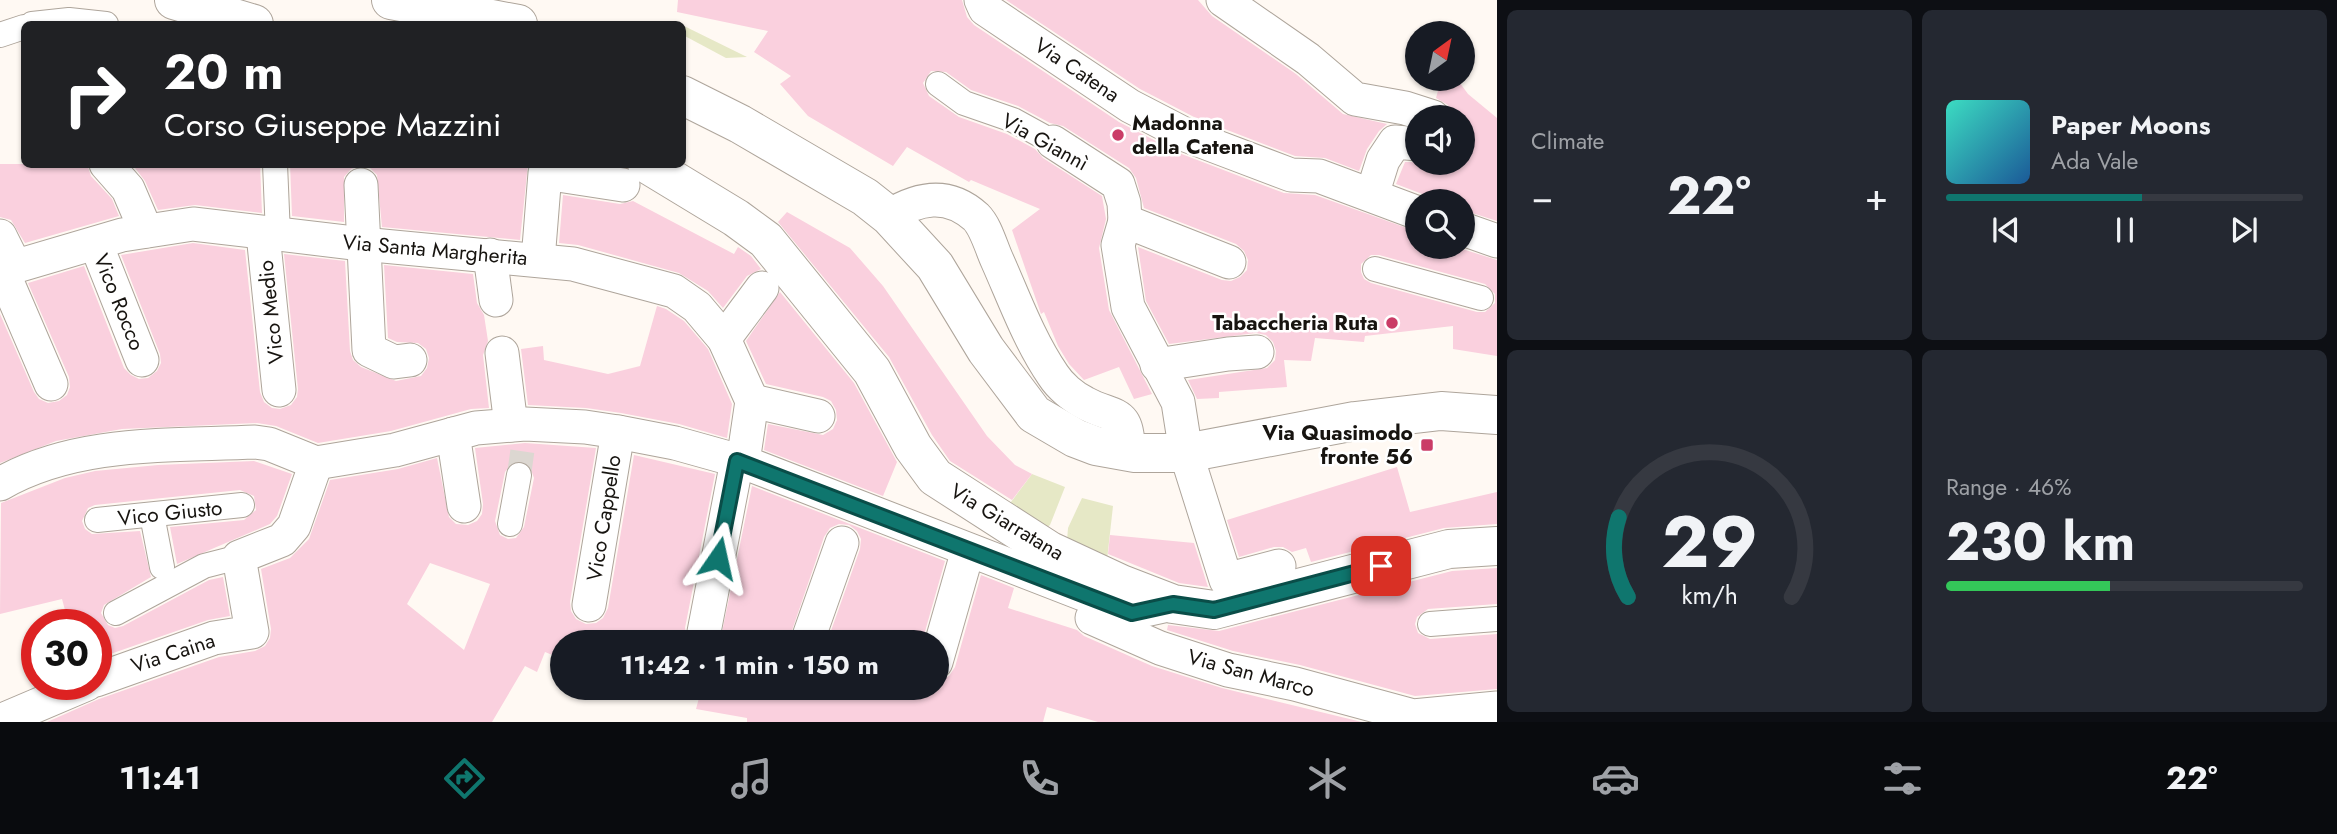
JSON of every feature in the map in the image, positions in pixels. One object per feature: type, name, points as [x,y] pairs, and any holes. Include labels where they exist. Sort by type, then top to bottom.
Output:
[{"type":"street","points":[[173,0],[241,21]]},
{"type":"street","points":[[391,0],[502,21]]},
{"type":"street","points":[[1223,0],[1308,60],[1355,99],[1405,108]]},
{"type":"street","name":"Via Catena","points":[[975,3],[1130,106],[1188,136],[1291,175],[1319,176],[1405,208]]},
{"type":"street","points":[[60,21],[78,21]]},
{"type":"street","points":[[0,35],[21,28]]},
{"type":"street","name":"Via Giannì","points":[[938,84],[964,103],[1013,120],[1053,142],[1118,184],[1130,223],[1118,245],[1128,307],[1178,402],[1186,453],[1226,580],[1279,566]]},
{"type":"street","points":[[686,96],[740,124],[865,197],[889,216],[935,266],[986,350],[1034,414],[1075,438],[1096,446],[1128,452],[1186,453],[1355,421],[1441,411],[1497,415]]},
{"type":"street","points":[[1372,195],[1383,160],[1395,142],[1405,143]]},
{"type":"street","points":[[110,168],[128,189],[146,231]]},
{"type":"street","points":[[271,234],[275,168]]},
{"type":"street","points":[[537,260],[545,173],[635,175]]},
{"type":"street","points":[[361,175],[362,244],[369,350],[394,362],[410,360]]},
{"type":"street","name":"Via Giarratana","points":[[635,175],[736,218],[766,240],[872,371],[913,447],[935,477],[1050,551],[1121,584],[1173,604],[1214,610],[1450,550],[1497,546]]},
{"type":"street","points":[[889,216],[910,203],[935,199],[959,205],[978,219],[1026,327],[1053,376],[1085,404],[1105,410],[1122,420],[1129,432],[1128,452]]},
{"type":"street","points":[[1130,223],[1229,262]]},
{"type":"street","name":"Via Santa Margherita","points":[[5,269],[146,231],[192,224],[362,244],[491,254],[573,264],[674,291],[697,307],[724,339],[752,401]]},
{"type":"street","points":[[1475,233],[1497,241]]},
{"type":"street","name":"Vico Medio","points":[[271,234],[279,390]]},
{"type":"street","points":[[0,236],[5,269],[51,384]]},
{"type":"street","name":"Vico Rocco","points":[[96,244],[142,360]]},
{"type":"street","points":[[491,254],[496,300]]},
{"type":"street","points":[[1375,269],[1481,298]]},
{"type":"street","points":[[724,339],[762,288]]},
{"type":"street","points":[[1157,365],[1257,352]]},
{"type":"street","points":[[502,353],[520,427]]},
{"type":"street","points":[[704,630],[752,401],[818,416]]},
{"type":"street","points":[[0,484],[25,469],[119,448],[255,442],[269,444],[316,463],[395,450],[476,428],[585,427],[675,443],[740,461],[849,522],[968,550],[1132,613],[1173,604]]},
{"type":"street","name":"Vico Cappello","points":[[589,605],[618,432]]},
{"type":"street","points":[[453,435],[464,506]]},
{"type":"street","points":[[116,613],[204,566],[239,557],[282,540],[295,526],[316,463]]},
{"type":"street","points":[[510,524],[519,475]]},
{"type":"street","name":"Vico Giusto","points":[[97,520],[242,505]]},
{"type":"street","points":[[152,515],[162,566]]},
{"type":"street","points":[[811,630],[849,522]]},
{"type":"street","points":[[945,630],[968,550]]},
{"type":"street","name":"Via Caina","points":[[112,674],[214,638],[252,632],[239,557]]},
{"type":"street","name":"Via San Marco","points":[[1025,572],[1045,596],[1160,648],[1228,670],[1295,684],[1413,716],[1497,708]]},
{"type":"street","points":[[1430,624],[1497,619]]},
{"type":"street","points":[[0,721],[49,700]]},
{"type":"street","points":[[1381,722],[1413,716]]},
{"type":"green space","points":[[686,27],[747,57],[726,58],[686,37]]},
{"type":"green space","points":[[1032,474],[1065,487],[1050,525],[1045,529],[1008,506]]},
{"type":"green space","points":[[1082,498],[1113,506],[1107,560],[1067,541],[1068,528]]},
{"type":"building","points":[[678,0],[962,0],[967,17],[974,25],[1119,122],[1179,153],[1284,193],[1315,195],[1405,227],[1405,259],[1475,259],[1475,253],[1497,260],[1497,356],[1453,349],[1453,326],[1365,336],[1364,342],[1315,338],[1311,361],[1284,360],[1287,387],[1219,392],[1219,398],[1197,399],[1188,380],[1267,368],[1275,360],[1273,342],[1266,335],[1256,333],[1169,344],[1146,301],[1138,247],[1222,280],[1231,281],[1247,270],[1248,260],[1244,251],[1236,244],[1144,208],[1136,178],[1129,168],[1063,126],[1050,123],[1018,106],[971,90],[946,72],[931,71],[923,83],[929,96],[959,117],[1007,134],[1035,149],[1043,158],[1102,196],[1106,219],[1099,248],[1109,310],[1152,394],[1134,399],[1119,367],[1084,380],[1069,364],[1058,346],[1044,312],[1041,314],[1012,230],[1040,209],[971,180],[969,182],[907,147],[893,166],[808,116],[780,84],[791,76],[754,52],[768,31],[677,12]],"holes":[[[1371,255],[1379,255],[1485,284],[1495,294],[1495,303],[1485,312],[1477,312],[1371,283],[1364,279],[1361,264]]]},
{"type":"building","points":[[1006,0],[1198,0],[1212,16],[1296,74],[1343,114],[1387,124],[1367,149],[1359,171],[1325,158],[1295,156],[1196,118],[1140,89]]},
{"type":"building","points":[[1438,91],[1466,91],[1497,118],[1497,221],[1475,214],[1475,189],[1409,189],[1396,184],[1405,162],[1405,175],[1475,175],[1475,105],[1448,105],[1436,98]]},
{"type":"building","points":[[0,164],[21,164],[21,168],[88,168],[91,176],[112,199],[119,216],[25,243],[11,220],[0,217]]},
{"type":"building","points":[[135,168],[260,168],[262,213],[195,205],[158,210],[145,181]]},
{"type":"building","points":[[290,168],[354,168],[344,177],[344,222],[292,216]]},
{"type":"building","points":[[370,168],[528,168],[520,240],[382,227],[377,175]]},
{"type":"building","points":[[563,195],[620,204],[633,201],[734,254],[738,247],[751,256],[761,269],[747,276],[723,308],[708,291],[679,273],[578,245],[559,243]]},
{"type":"building","points":[[787,212],[850,248],[883,286],[987,436],[1015,465],[1032,474],[1012,500],[950,461],[932,435],[889,357],[778,222]]},
{"type":"building","points":[[193,243],[245,250],[260,392],[264,402],[272,408],[280,409],[291,405],[297,397],[298,389],[284,254],[345,261],[350,351],[353,360],[361,367],[396,381],[421,376],[427,368],[429,358],[426,349],[418,343],[397,342],[388,338],[384,265],[473,274],[477,303],[484,315],[488,341],[483,355],[489,408],[471,409],[391,431],[318,443],[276,426],[257,423],[122,429],[56,441],[0,463],[0,314],[34,392],[39,399],[48,403],[59,401],[67,395],[69,377],[28,283],[84,266],[124,368],[139,379],[148,378],[157,371],[161,363],[160,354],[121,255]]},
{"type":"building","points":[[780,292],[854,383],[897,462],[883,496],[764,450],[768,424],[823,435],[833,429],[837,420],[831,401],[766,384],[746,341]]},
{"type":"building","points":[[657,306],[684,321],[708,349],[732,404],[727,438],[679,424],[621,413],[528,405],[521,349],[543,346],[544,360],[608,374],[640,366]]},
{"type":"building","points":[[525,443],[596,448],[570,602],[576,619],[586,624],[596,623],[603,618],[608,608],[634,455],[715,474],[685,630],[550,630],[550,654],[545,652],[537,672],[525,666],[492,722],[47,722],[97,700],[112,700],[112,694],[219,657],[255,651],[265,646],[271,629],[261,569],[290,558],[309,539],[330,480],[398,469],[437,458],[449,517],[456,524],[468,525],[477,521],[482,514],[475,448]],"holes":[[[521,460],[529,464],[534,478],[524,527],[516,538],[508,539],[500,535],[495,521],[505,472],[513,461]],[[430,563],[490,584],[464,650],[407,604]]]},
{"type":"building","points":[[254,461],[292,474],[277,516],[270,524],[177,564],[170,527],[244,520],[256,510],[254,496],[240,490],[95,505],[88,508],[82,521],[85,529],[92,534],[140,531],[151,577],[104,605],[102,609],[65,609],[62,599],[0,614],[1,503],[65,478],[95,471]]},
{"type":"building","points":[[1397,467],[1410,512],[1497,492],[1497,524],[1444,528],[1311,562],[1306,548],[1292,552],[1283,547],[1274,547],[1239,557],[1227,520]]},
{"type":"building","points":[[752,486],[945,561],[925,630],[831,630],[860,549],[861,539],[857,531],[849,525],[839,524],[830,528],[824,537],[792,630],[722,630]]},
{"type":"building","points":[[1110,535],[1194,543],[1208,587],[1179,583],[1108,554]]},
{"type":"building","points":[[1497,568],[1497,604],[1428,609],[1417,617],[1415,624],[1418,633],[1430,639],[1497,634],[1497,689],[1415,696],[1300,665],[1233,651],[1167,630],[1168,625],[1219,631],[1452,571]]},
{"type":"building","points":[[981,575],[1014,588],[1008,608],[1077,630],[1084,636],[1152,666],[1222,688],[1362,722],[1098,722],[1047,707],[1043,722],[747,722],[747,718],[696,709],[698,700],[949,700],[949,676],[955,667]]},
{"type":"building","points":[[223,577],[230,616],[208,620],[112,653],[112,627],[123,626],[209,580]]},
{"type":"tunnel","points":[[519,475],[525,432]]},
{"type":"place","name":"Madonna della Catena","points":[[1118,135]]},
{"type":"place","name":"Tabaccheria Ruta","points":[[1392,323]]},
{"type":"place","name":"Via Quasimodo fronte 56","points":[[1427,445]]},
{"type":"route","points":[[718,558],[737,461],[1132,613],[1173,604],[1214,610],[1381,566]]}]
